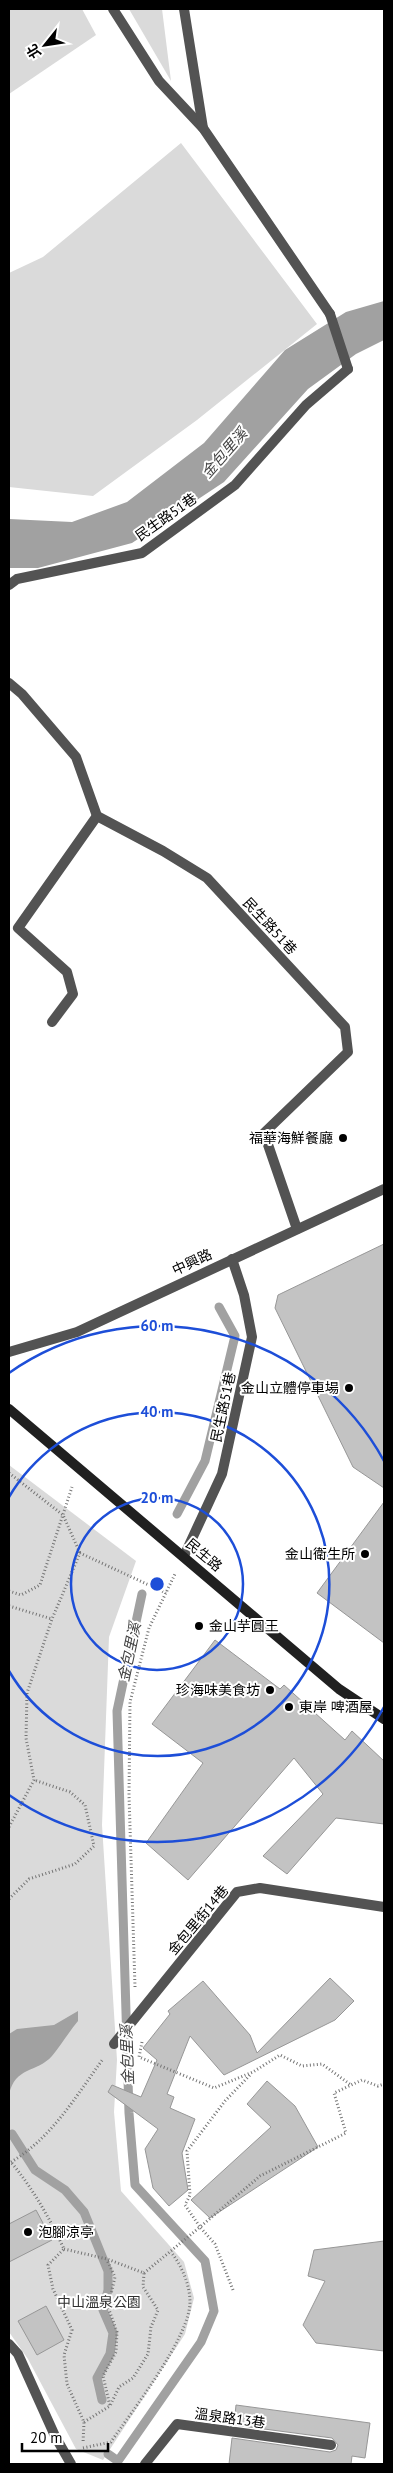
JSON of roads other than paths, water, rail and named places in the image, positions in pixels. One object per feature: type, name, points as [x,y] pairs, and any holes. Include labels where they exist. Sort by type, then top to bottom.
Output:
[{"type":"street","points":[[113,9],[159,81],[203,128]]},
{"type":"street","points":[[184,9],[203,128]]},
{"type":"street","name":"民生路51巷","points":[[9,585],[17,579],[142,553],[235,485],[306,404],[348,368],[330,314],[203,128]]},
{"type":"street","points":[[9,683],[22,694],[76,757],[97,816],[18,928],[67,972],[74,994],[52,1022]]},
{"type":"street","name":"民生路51巷","points":[[97,816],[207,878],[345,1027],[348,1052],[264,1133],[297,1229]]},
{"type":"street","name":"中興路","points":[[9,1352],[77,1332],[384,1189]]},
{"type":"street","name":"民生路51巷","points":[[184,1556],[222,1474],[252,1337],[244,1294],[232,1259]]},
{"type":"street","name":"民生路","points":[[9,1409],[339,1689],[384,1719]]},
{"type":"street","name":"金包里街14巷","points":[[114,2044],[237,1892],[260,1888],[384,1907]]},
{"type":"street","points":[[9,2344],[18,2354],[55,2436],[71,2464]]},
{"type":"street","name":"溫泉路13巷","points":[[145,2464],[177,2424],[331,2445]]},
{"type":"water","name":"金包里溪","points":[[384,301],[384,340],[356,354],[308,389],[224,482],[132,543],[38,568],[9,568],[9,519],[72,522],[127,502],[204,443],[285,350],[346,312]]},
{"type":"water","points":[[78,2011],[78,2021],[52,2056],[40,2065],[21,2074],[12,2086],[9,2095],[9,2034],[17,2029],[54,2025]]},
{"type":"waterway","name":"金包里溪","points":[[177,1514],[205,1461],[235,1336],[219,1307]]},
{"type":"waterway","name":"金包里溪","points":[[108,2454],[118,2461],[201,2342],[214,2311],[205,2261],[135,2185],[129,2113],[117,1711],[142,1594]]},
{"type":"waterway","points":[[12,2134],[35,2170],[65,2190],[84,2212],[108,2271],[108,2290],[103,2310],[113,2333],[110,2354],[97,2378],[102,2400]]},
{"type":"place","name":"福華海鮮餐廳","points":[[343,1138]]},
{"type":"place","name":"金山立體停車場","points":[[349,1388]]},
{"type":"place","name":"金山衛生所","points":[[365,1554]]},
{"type":"place","name":"金山芋圓王","points":[[199,1626]]},
{"type":"place","name":"珍海味美食坊","points":[[270,1690]]},
{"type":"place","name":"東岸 啤酒屋","points":[[289,1707]]},
{"type":"place","name":"泡腳涼亭","points":[[28,2232]]},
{"type":"park label","name":"中山溫泉公園","points":[[99,2302]]}]
